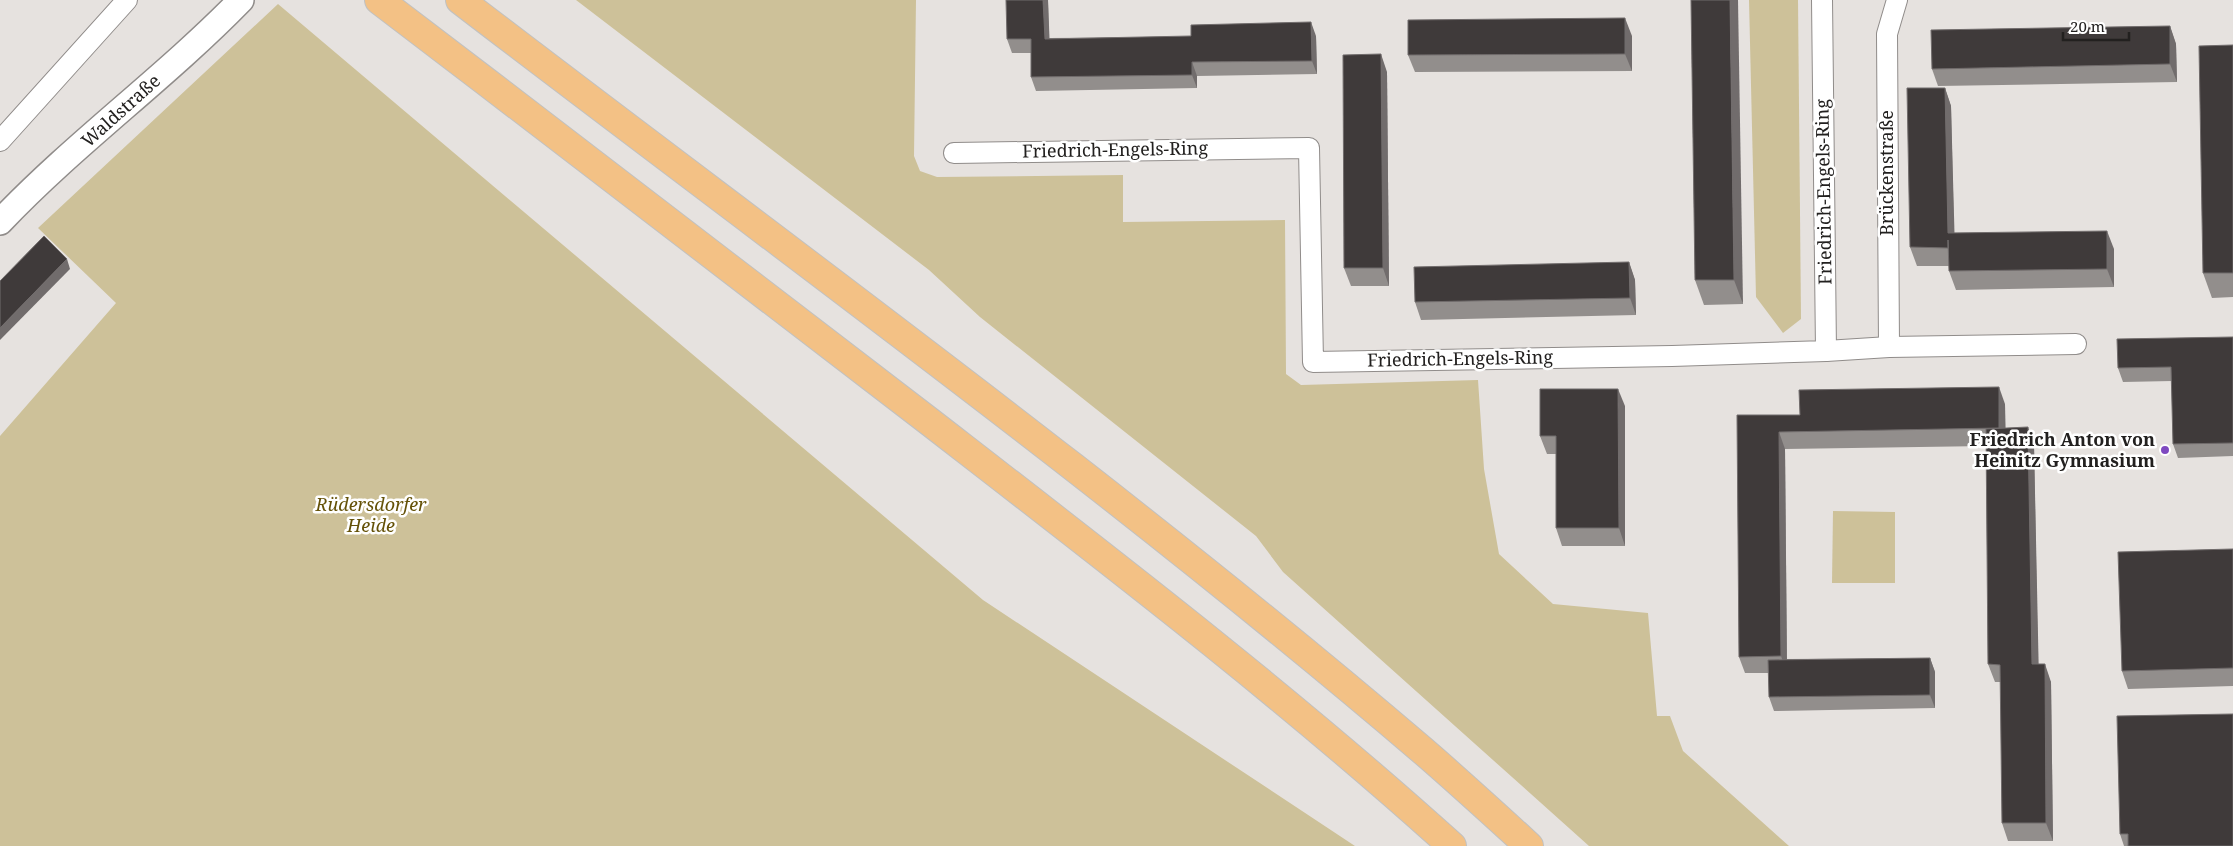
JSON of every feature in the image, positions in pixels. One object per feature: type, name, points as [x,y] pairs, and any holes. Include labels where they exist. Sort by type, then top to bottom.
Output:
[{"type":"highway","points":[[379,0],[532,116],[1226,653],[1394,793],[1452,846]]},
{"type":"highway","points":[[460,0],[1111,496],[1257,613],[1416,745],[1529,846]]},
{"type":"street","points":[[0,141],[127,0]]},
{"type":"street","name":"Waldstraße","points":[[0,222],[24,197],[154,82],[241,0]]},
{"type":"street","name":"Friedrich-Engels-Ring","points":[[954,152],[1309,148],[1313,362],[1672,356],[1826,351],[1822,0]]},
{"type":"street","name":"Brückenstraße","points":[[1888,347],[1887,34],[1897,0]]},
{"type":"street","points":[[1826,351],[1888,347],[2076,344]]},
{"type":"green space","points":[[576,0],[916,0],[914,156],[920,171],[937,177],[1123,175],[1123,222],[1285,220],[1286,374],[1301,385],[1478,380],[1484,469],[1499,554],[1553,604],[1648,613],[1657,716],[1670,716],[1683,751],[1789,846],[1589,846],[1283,572],[1256,536],[980,317],[929,270]]},
{"type":"green space","points":[[1749,0],[1798,0],[1801,319],[1783,333],[1756,297]]},
{"type":"green space","name":"Rüdersdorfer Heide","points":[[278,4],[983,600],[1355,846],[0,846],[0,436],[116,303],[38,228]]},
{"type":"green space","points":[[1833,511],[1895,512],[1895,583],[1832,583]]},
{"type":"building","points":[[1006,0],[1043,0],[1045,39],[1191,36],[1191,25],[1311,22],[1312,61],[1192,62],[1192,75],[1031,77],[1031,39],[1007,39]]},
{"type":"building","points":[[1691,0],[1730,0],[1734,280],[1695,280]]},
{"type":"building","points":[[1625,18],[1625,54],[1408,55],[1408,20]]},
{"type":"building","points":[[2170,26],[2170,64],[1932,69],[1931,30]]},
{"type":"building","points":[[2233,45],[2233,273],[2203,273],[2199,46]]},
{"type":"building","points":[[1381,54],[1383,268],[1344,268],[1343,55]]},
{"type":"building","points":[[1907,88],[1945,88],[1948,233],[2107,231],[2107,269],[1949,271],[1948,240],[1948,248],[1910,247]]},
{"type":"building","points":[[44,236],[67,259],[0,328],[0,281]]},
{"type":"building","points":[[1629,262],[1630,298],[1415,302],[1414,267]]},
{"type":"building","points":[[2233,337],[2233,443],[2173,444],[2171,367],[2118,368],[2117,339]]},
{"type":"building","points":[[1999,387],[1999,428],[1779,432],[1781,656],[1739,657],[1737,415],[1800,415],[1799,390]]},
{"type":"building","points":[[1540,389],[1618,389],[1619,528],[1556,528],[1556,436],[1540,436]]},
{"type":"building","points":[[2028,427],[2032,664],[2045,664],[2046,823],[2002,823],[2000,665],[1988,664],[1986,429]]},
{"type":"building","points":[[2233,549],[2233,668],[2122,671],[2118,552]]},
{"type":"building","points":[[1930,658],[1930,695],[1769,697],[1768,660]]},
{"type":"building","points":[[2233,714],[2233,846],[2128,846],[2128,834],[2120,834],[2117,716]]},
{"type":"place","name":"Friedrich Anton von Heinitz Gymnasium","points":[[2165,450]]}]
